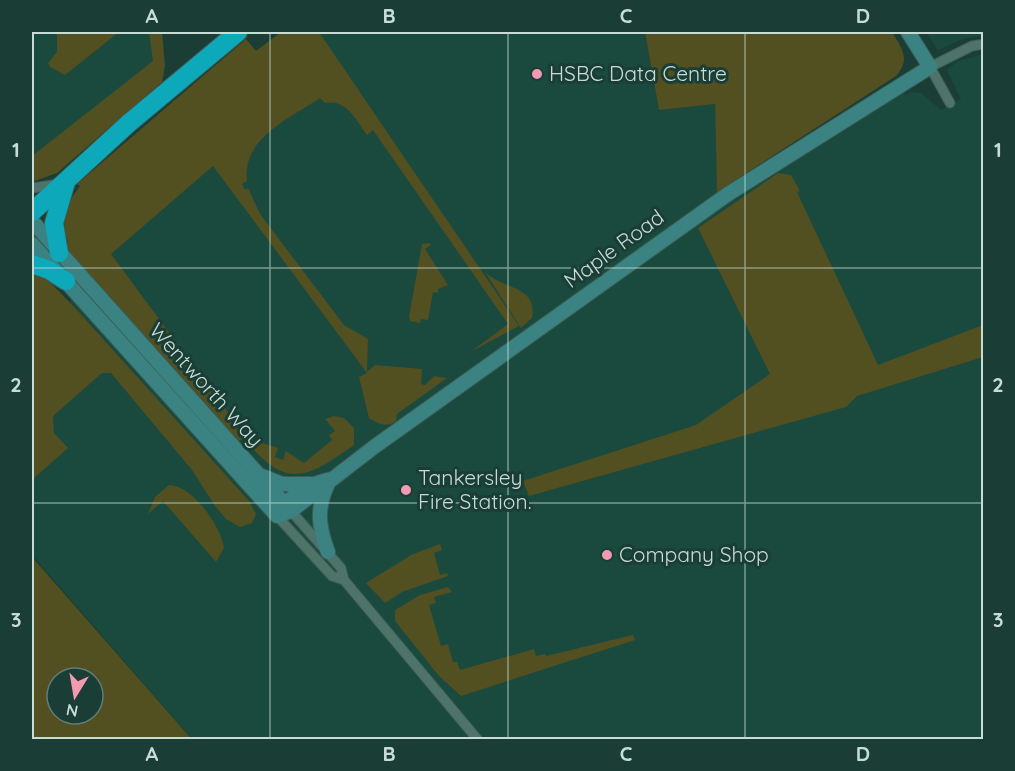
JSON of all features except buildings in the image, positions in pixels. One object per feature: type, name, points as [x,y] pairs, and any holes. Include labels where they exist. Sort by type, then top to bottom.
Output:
[{"type":"highway","points":[[32,212],[129,123],[238,32]]},
{"type":"highway","points":[[59,253],[54,232],[55,214],[64,181]]},
{"type":"highway","points":[[32,264],[49,270],[66,281]]},
{"type":"street","points":[[908,32],[950,103]]},
{"type":"street","points":[[930,67],[972,46],[984,44]]},
{"type":"street","name":"Maple Road","points":[[277,516],[321,490],[331,479],[728,194],[930,67]]},
{"type":"street","points":[[32,188],[64,181]]},
{"type":"street","name":"Wentworth Way","points":[[32,221],[342,568],[344,580]]},
{"type":"street","name":"Wentworth Way","points":[[32,244],[277,516],[333,576],[344,580],[478,740]]},
{"type":"street","points":[[257,474],[282,484],[311,484]]},
{"type":"street","points":[[328,552],[319,527],[319,516],[331,479]]},
{"type":"street","name":"Maple Road","points":[[288,508],[311,484],[331,479]]},
{"type":"shaded area","points":[[32,32],[160,32],[165,75],[50,155],[32,163]]},
{"type":"shaded area","points":[[57,32],[119,32],[65,75],[50,67],[48,63],[57,52]]},
{"type":"shaded area","points":[[149,32],[162,32],[165,65],[162,82],[57,173],[32,182],[32,156],[153,61]]},
{"type":"shaded area","points":[[281,32],[319,32],[519,326],[472,351],[508,324],[373,130],[367,135],[345,107],[325,103],[320,98],[282,122],[260,141],[247,166],[247,181],[242,184],[245,190],[248,188],[260,214],[344,325],[368,339],[367,372],[375,365],[422,369],[421,384],[425,385],[434,376],[447,378],[397,414],[396,421],[393,423],[382,424],[369,418],[359,377],[367,373],[213,166],[111,254],[247,438],[237,441],[59,253],[68,242],[65,219],[71,199],[80,186],[77,184],[246,39],[256,51]]},
{"type":"shaded area","points":[[319,32],[645,32],[659,110],[715,104],[717,191],[728,194],[901,87],[905,95],[911,92],[921,93],[941,110],[961,99],[947,70],[958,61],[983,54],[983,739],[192,739],[32,555],[32,342],[60,318],[99,253],[335,56]]},
{"type":"shaded area","points":[[645,32],[892,32],[902,49],[904,59],[901,70],[896,76],[717,192],[715,104],[659,110]]},
{"type":"shaded area","points":[[926,32],[983,32],[983,36],[966,38],[938,50]]},
{"type":"shaded area","points":[[778,173],[791,175],[800,191],[797,192],[878,365],[983,325],[983,357],[857,396],[846,407],[529,496],[523,481],[696,425],[770,374],[698,228]]},
{"type":"shaded area","points":[[430,243],[431,245],[425,249],[448,285],[438,289],[438,293],[433,292],[428,320],[421,319],[420,323],[410,321],[409,317],[422,244]]},
{"type":"shaded area","points":[[32,272],[49,281],[76,309],[249,501],[256,514],[252,523],[240,527],[226,519],[192,470],[111,373],[102,373],[53,416],[54,433],[68,448],[32,480]]},
{"type":"shaded area","points":[[485,272],[492,278],[517,289],[530,299],[532,318],[521,328]]},
{"type":"shaded area","points":[[334,416],[344,418],[354,428],[354,445],[311,471],[299,474],[287,473],[275,468],[261,458],[247,442],[250,439],[278,448],[275,457],[283,460],[286,451],[304,463],[332,440],[329,435],[335,431],[325,419]]},
{"type":"shaded area","points":[[169,485],[178,487],[196,499],[211,518],[224,548],[216,562],[163,501],[148,514],[155,497]]},
{"type":"shaded area","points":[[440,544],[442,550],[434,553],[440,575],[447,573],[448,576],[402,592],[385,603],[366,583],[411,555]]},
{"type":"shaded area","points":[[32,557],[192,739],[35,739],[32,733]]},
{"type":"shaded area","points":[[448,587],[452,592],[434,597],[436,603],[429,605],[441,646],[448,644],[453,662],[457,662],[460,670],[534,649],[536,656],[545,654],[546,656],[633,635],[635,640],[461,696],[439,676],[395,621],[395,610],[420,595]]},
{"type":"place","name":"HSBC Data Centre","points":[[537,74]]},
{"type":"place","name":"Tankersley Fire Station.","points":[[406,490]]},
{"type":"place","name":"Company Shop","points":[[607,555]]}]
